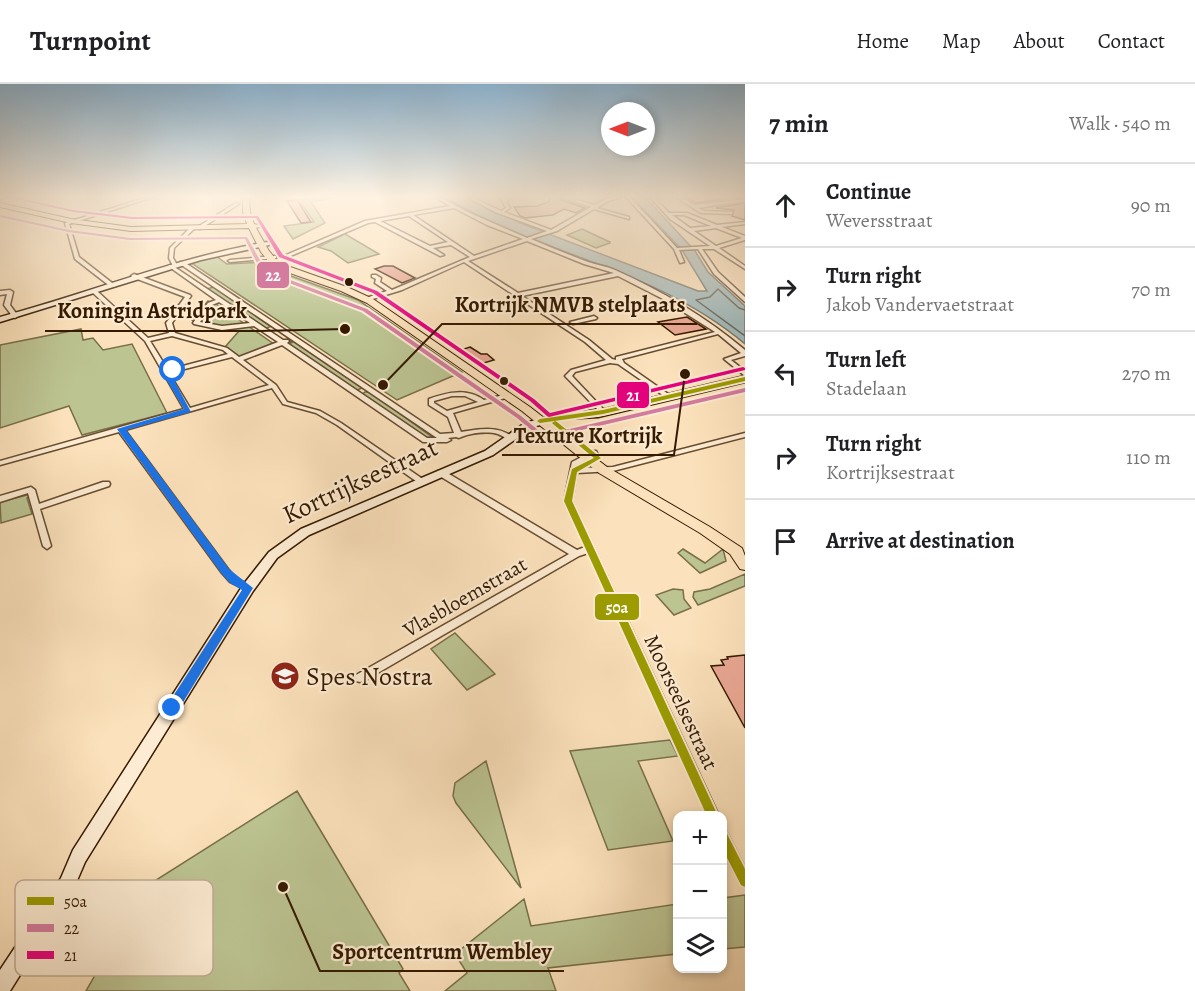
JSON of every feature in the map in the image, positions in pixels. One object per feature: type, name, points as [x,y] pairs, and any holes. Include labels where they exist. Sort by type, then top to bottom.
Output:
[{"type":"main road","points":[[261,238],[273,260],[370,298],[498,386],[597,461],[642,489],[644,493],[705,530],[741,546],[737,556],[745,565]]},
{"type":"main road","points":[[370,298],[507,396],[548,422]]},
{"type":"street","points":[[71,238],[77,258],[112,286]]},
{"type":"street","points":[[185,238],[172,248],[171,258],[203,288],[425,440],[436,442],[482,433],[510,440]]},
{"type":"street","points":[[230,261],[273,260],[328,238]]},
{"type":"street","points":[[410,238],[442,255]]},
{"type":"street","points":[[446,238],[475,258]]},
{"type":"street","points":[[668,238],[678,249],[682,262]]},
{"type":"street","points":[[701,238],[745,268]]},
{"type":"street","points":[[678,249],[701,250],[744,238]]},
{"type":"street","points":[[370,298],[465,261],[530,239],[618,274],[673,301],[720,332],[745,354]]},
{"type":"street","points":[[429,248],[453,243]]},
{"type":"street","points":[[0,320],[95,292],[134,276],[264,244]]},
{"type":"street","points":[[701,250],[716,273],[744,299]]},
{"type":"street","points":[[465,261],[566,323],[609,359]]},
{"type":"street","points":[[176,265],[213,285],[438,436],[459,436]]},
{"type":"street","points":[[518,295],[618,274]]},
{"type":"street","points":[[134,276],[184,294],[213,285]]},
{"type":"street","points":[[374,276],[380,279],[377,282],[392,291]]},
{"type":"street","points":[[0,293],[10,291],[7,305],[15,316]]},
{"type":"street","points":[[95,292],[147,340],[188,410]]},
{"type":"street","points":[[172,334],[168,323],[187,300],[184,294]]},
{"type":"street","points":[[220,300],[209,306],[196,323],[222,328],[255,324]]},
{"type":"street","points":[[0,306],[7,305]]},
{"type":"street","points":[[566,323],[594,318]]},
{"type":"street","points":[[603,412],[567,376],[573,371],[609,359],[618,360],[720,332]]},
{"type":"street","points":[[147,340],[172,334],[225,349],[274,386],[285,403],[318,412],[339,424],[423,482]]},
{"type":"street","points":[[166,372],[236,357],[292,338]]},
{"type":"street","points":[[745,354],[727,359],[745,374]]},
{"type":"street","points":[[618,360],[669,397]]},
{"type":"street","name":"Kortrijksestraat","points":[[68,880],[75,862],[248,588],[267,562],[295,538],[489,453],[548,422],[603,412],[745,379]]},
{"type":"street","points":[[0,463],[274,386]]},
{"type":"street","points":[[356,393],[367,388]]},
{"type":"street","points":[[459,436],[455,422],[449,415],[431,404],[431,400],[449,393],[462,393],[471,394],[483,403]]},
{"type":"street","points":[[449,415],[453,410],[507,396]]},
{"type":"street","points":[[121,429],[225,572],[233,580],[248,588]]},
{"type":"street","points":[[574,471],[597,461],[745,435]]},
{"type":"street","points":[[574,471],[597,461]]},
{"type":"street","name":"Moorseelsestraat","points":[[574,471],[568,501],[711,811]]},
{"type":"street","points":[[441,473],[576,554]]},
{"type":"street","points":[[36,507],[106,484]]},
{"type":"street","points":[[0,499],[32,490],[47,546]]},
{"type":"street","name":"Vlasbloemstraat","points":[[360,678],[576,554],[589,549]]},
{"type":"street","points":[[727,843],[745,881]]},
{"type":"street","name":"Kortrijksestraat","points":[[0,988],[15,965]]},
{"type":"green space","points":[[336,238],[352,238],[379,254],[348,263],[331,251],[318,247]]},
{"type":"green space","points":[[574,238],[602,238],[610,242],[596,248]]},
{"type":"green space","points":[[216,256],[227,264],[266,262],[291,276],[358,300],[462,372],[397,400],[190,262]]},
{"type":"green space","points":[[214,287],[272,326],[264,329],[206,289]]},
{"type":"green space","points":[[208,301],[216,304],[274,344],[243,356],[237,356],[225,347],[239,331],[202,326],[192,320]]},
{"type":"green space","points":[[81,329],[83,340],[93,338],[103,350],[132,344],[167,413],[82,435],[69,406],[0,428],[0,345]]},
{"type":"green space","points":[[295,341],[362,388],[355,391],[287,345],[293,342],[286,344]]},
{"type":"green space","points":[[370,392],[432,437],[425,438],[361,395]]},
{"type":"green space","points":[[27,495],[30,497],[27,498],[32,514],[1,523],[0,502]]},
{"type":"green space","points":[[683,549],[705,563],[723,549],[726,561],[700,573],[678,553]]},
{"type":"green space","points":[[745,574],[745,586],[698,605],[693,597],[694,592],[710,589]]},
{"type":"green space","points":[[673,589],[683,590],[684,599],[691,608],[674,615],[656,595]]},
{"type":"green space","points":[[455,633],[495,674],[467,690],[431,649]]},
{"type":"green space","points":[[670,740],[678,756],[638,761],[673,841],[608,850],[570,751]]},
{"type":"green space","points":[[486,761],[521,888],[453,796],[455,783]]},
{"type":"green space","points":[[297,791],[403,969],[399,973],[410,991],[86,991],[95,976],[213,976],[213,880],[156,880]]},
{"type":"green space","points":[[745,895],[745,947],[727,949],[727,897]]},
{"type":"green space","points":[[524,899],[531,926],[673,905],[673,954],[548,968],[556,991],[445,991],[467,973],[455,954]]},
{"type":"water","points":[[531,238],[560,238],[698,291],[707,291],[682,250],[671,238],[683,238],[695,251],[708,272],[745,306],[745,344],[709,318],[672,296]]},
{"type":"building","points":[[393,266],[415,278],[402,283],[375,269]]},
{"type":"building","points":[[687,317],[706,329],[675,335],[658,322]]},
{"type":"building","points":[[470,347],[481,354],[487,354],[494,360],[477,365],[458,351]]},
{"type":"building","points":[[745,655],[745,728],[711,666],[724,665],[721,660],[728,659],[727,657]]},
{"type":"transit line","name":"22","points":[[125,238],[208,238]]},
{"type":"transit line","name":"22","points":[[246,238],[259,263],[270,274],[365,310],[519,417],[543,437],[745,390]]},
{"type":"transit line","name":"21","points":[[270,238],[281,256],[375,292],[532,400],[549,415],[743,369]]},
{"type":"transit line","name":"50a","points":[[540,421],[603,412],[745,379]]},
{"type":"transit line","name":"50a","points":[[555,423],[598,458],[574,471],[568,501],[711,811]]},
{"type":"transit line","name":"50a","points":[[727,846],[745,881]]},
{"type":"place","name":"Koningin Astridpark","points":[[345,329]]},
{"type":"place","name":"Texture Kortrijk","points":[[685,374]]},
{"type":"place","name":"Kortrijk NMVB stelplaats","points":[[383,385]]},
{"type":"place","name":"Spes Nostra","points":[[285,676]]},
{"type":"place","name":"Sportcentrum Wembley","points":[[283,887]]},
{"type":"route","points":[[172,708],[248,588],[233,580],[225,572],[121,429],[188,410],[166,372],[173,370]]}]
